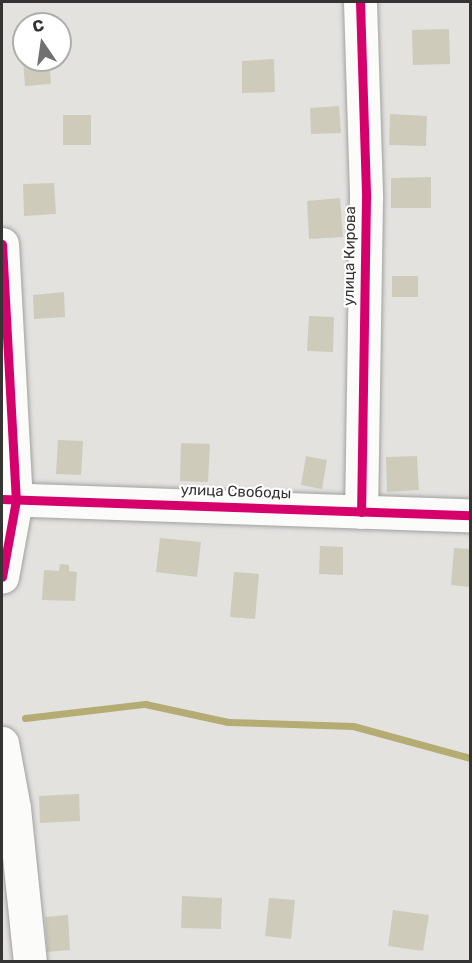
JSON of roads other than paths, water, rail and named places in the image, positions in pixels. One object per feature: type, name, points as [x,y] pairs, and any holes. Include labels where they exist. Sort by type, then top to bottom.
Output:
[{"type":"street","name":"улица Кирова","points":[[360,2],[366,198],[361,512]]},
{"type":"street","points":[[2,244],[9,500],[2,577]]},
{"type":"street","name":"улица Свободы","points":[[9,500],[471,515]]},
{"type":"street","points":[[2,743],[14,808],[30,962]]},
{"type":"waterway","points":[[25,718],[145,704],[228,722],[353,726],[470,758]]}]
